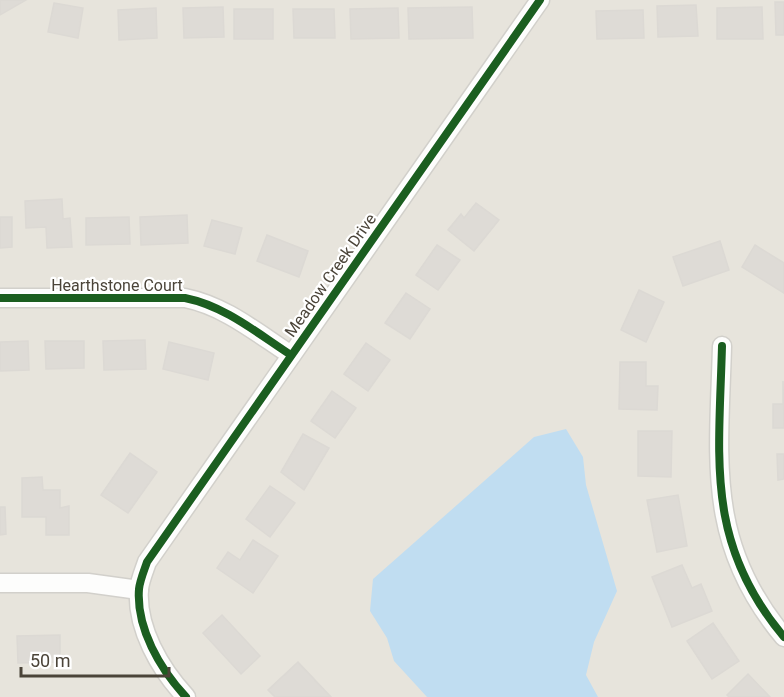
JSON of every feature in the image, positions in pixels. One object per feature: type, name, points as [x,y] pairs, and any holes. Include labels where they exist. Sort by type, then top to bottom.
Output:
[{"type":"street","name":"Meadow Creek Drive","points":[[186,697],[165,670],[141,622],[139,590],[147,562],[540,0]]},
{"type":"street","name":"Hearthstone Court","points":[[0,298],[184,298],[205,302],[224,311],[291,355]]},
{"type":"street","points":[[722,346],[719,474],[723,508],[732,546],[752,592],[784,637]]},
{"type":"street","points":[[0,583],[88,583],[139,590]]},
{"type":"shaded area","points":[[0,0],[784,0],[784,697],[0,697]]},
{"type":"water","points":[[566,429],[583,457],[586,485],[617,591],[594,642],[586,675],[598,697],[427,697],[394,661],[387,638],[370,611],[373,579],[534,437]]},
{"type":"building","points":[[0,0],[26,0],[0,15]]},
{"type":"building","points":[[775,2],[784,2],[784,35],[776,35]]},
{"type":"building","points":[[54,3],[83,8],[78,38],[48,32]]},
{"type":"building","points":[[696,5],[698,36],[658,37],[657,6]]},
{"type":"building","points":[[223,7],[224,37],[184,38],[183,8]]},
{"type":"building","points":[[472,7],[473,38],[409,39],[408,8]]},
{"type":"building","points":[[762,7],[763,39],[717,39],[717,8]]},
{"type":"building","points":[[156,8],[157,38],[119,40],[118,10]]},
{"type":"building","points":[[398,8],[399,38],[351,39],[350,9]]},
{"type":"building","points":[[234,9],[273,9],[273,39],[234,39]]},
{"type":"building","points":[[293,9],[334,9],[335,38],[294,38]]},
{"type":"building","points":[[643,10],[644,38],[597,39],[596,11]]},
{"type":"building","points":[[62,199],[63,219],[70,218],[72,247],[47,248],[46,227],[26,228],[25,201]]},
{"type":"building","points":[[476,203],[499,220],[474,251],[448,230],[461,214],[464,218]]},
{"type":"building","points":[[187,215],[188,243],[141,245],[140,217]]},
{"type":"building","points":[[0,217],[12,217],[12,247],[0,248]]},
{"type":"building","points":[[129,217],[130,244],[86,245],[86,218]]},
{"type":"building","points":[[212,220],[242,228],[235,254],[204,246]]},
{"type":"building","points":[[267,235],[308,251],[299,277],[257,261]]},
{"type":"building","points":[[720,241],[729,270],[683,286],[673,257]]},
{"type":"building","points":[[437,245],[460,260],[438,290],[416,275]]},
{"type":"building","points":[[755,245],[784,263],[784,293],[742,267]]},
{"type":"building","points":[[639,290],[664,302],[646,342],[621,330]]},
{"type":"building","points":[[406,293],[430,309],[410,339],[385,323]]},
{"type":"building","points":[[145,340],[146,369],[104,370],[103,341]]},
{"type":"building","points":[[28,341],[29,370],[0,371],[0,342]]},
{"type":"building","points":[[45,341],[84,341],[84,368],[46,369]]},
{"type":"building","points":[[169,342],[214,353],[208,380],[163,369]]},
{"type":"building","points":[[366,343],[390,360],[368,391],[344,374]]},
{"type":"building","points":[[620,362],[646,362],[646,386],[658,386],[657,410],[619,409]]},
{"type":"building","points":[[783,381],[784,428],[773,428],[773,404],[783,404]]},
{"type":"building","points":[[332,391],[356,408],[335,438],[311,421]]},
{"type":"building","points":[[638,431],[672,431],[671,477],[638,476]]},
{"type":"building","points":[[303,434],[329,448],[304,490],[281,472]]},
{"type":"building","points":[[130,453],[157,472],[128,513],[101,495]]},
{"type":"building","points":[[777,454],[784,454],[784,479],[778,480]]},
{"type":"building","points":[[42,477],[43,490],[60,490],[60,508],[69,506],[69,535],[46,535],[46,517],[22,517],[22,478]]},
{"type":"building","points":[[270,486],[295,503],[270,537],[246,519]]},
{"type":"building","points":[[678,495],[687,546],[657,552],[647,500]]},
{"type":"building","points":[[0,507],[5,507],[6,534],[0,535]]},
{"type":"building","points":[[253,540],[278,556],[253,593],[217,568],[228,552],[240,560]]},
{"type":"building","points":[[682,565],[692,588],[701,584],[712,611],[672,627],[652,577]]},
{"type":"building","points":[[222,615],[260,656],[241,674],[203,633]]},
{"type":"building","points":[[713,623],[739,661],[712,679],[687,641]]},
{"type":"building","points":[[60,635],[60,662],[18,663],[17,636]]},
{"type":"building","points":[[298,662],[331,697],[275,697],[268,690]]},
{"type":"building","points":[[748,674],[770,697],[729,697],[727,695]]},
{"type":"cycle path","points":[[186,697],[159,661],[141,618],[139,589],[147,562],[540,0]]},
{"type":"cycle path","points":[[0,298],[185,298],[214,307],[253,329],[291,355]]},
{"type":"cycle path","points":[[722,346],[719,463],[722,499],[729,533],[741,568],[759,602],[784,637]]}]
